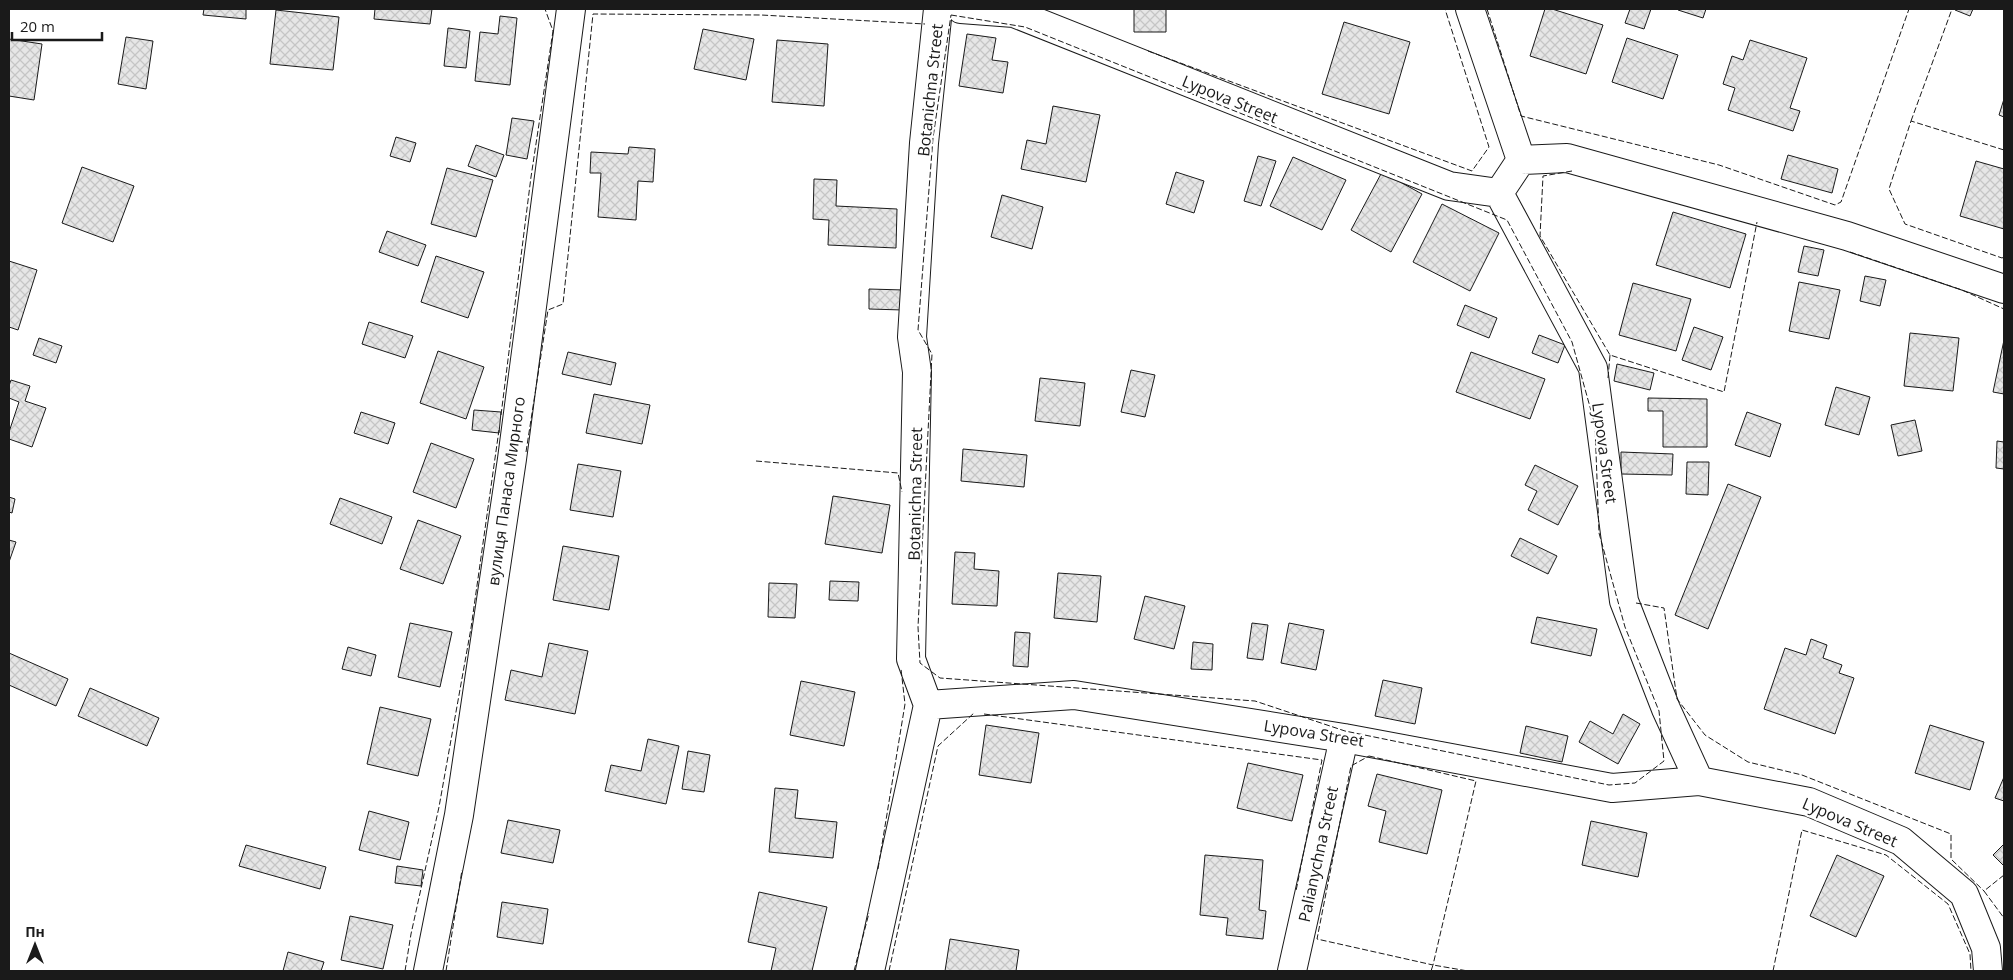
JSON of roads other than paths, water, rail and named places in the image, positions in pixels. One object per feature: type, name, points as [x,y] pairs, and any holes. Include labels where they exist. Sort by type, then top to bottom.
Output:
[{"type":"street","name":"вулиця Панаса Мирного","points":[[428,971],[465,776],[512,459],[571,9]]},
{"type":"street","name":"Botanichna Street","points":[[928,705],[911,659],[917,372],[912,337],[924,142],[938,9]]},
{"type":"street","name":"Lypova Street","points":[[961,9],[1014,13],[1449,186],[1499,194],[1593,368],[1624,601],[1666,709],[1699,780]]},
{"type":"street","points":[[1470,9],[1521,160]]},
{"type":"street","points":[[1521,160],[1567,158],[1847,236],[2004,289]]},
{"type":"street","points":[[1499,194],[1521,160]]},
{"type":"street","name":"Lypova Street","points":[[928,705],[1074,695],[1344,738],[1612,788],[1699,780],[1809,802],[1901,842],[1964,894],[1986,948],[1988,971]]},
{"type":"street","points":[[870,971],[928,705]]},
{"type":"street","name":"Palianychna Street","points":[[1292,971],[1344,738]]}]
